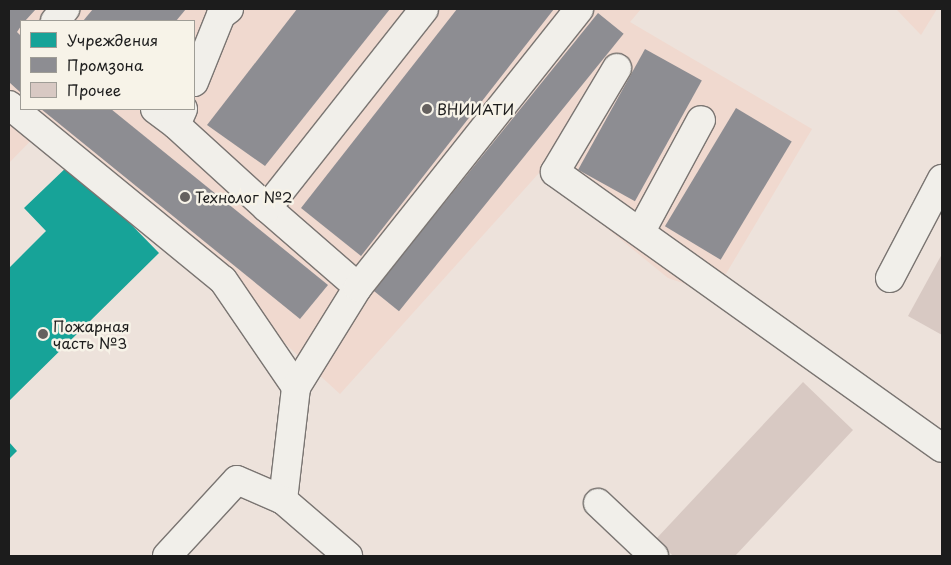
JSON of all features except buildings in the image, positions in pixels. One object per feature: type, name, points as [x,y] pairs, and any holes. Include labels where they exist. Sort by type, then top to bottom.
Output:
[{"type":"lane","points":[[56,20],[65,9]]},
{"type":"lane","points":[[195,80],[221,15],[228,9]]},
{"type":"lane","points":[[266,208],[424,9]]},
{"type":"lane","points":[[283,500],[296,387],[358,286],[579,9]]},
{"type":"lane","points":[[617,68],[554,172],[641,232],[942,448]]},
{"type":"lane","points":[[9,105],[223,280],[296,387]]},
{"type":"lane","points":[[158,110],[179,117],[266,208],[358,286]]},
{"type":"lane","points":[[641,232],[701,120]]},
{"type":"lane","points":[[890,278],[942,178]]},
{"type":"lane","points":[[167,556],[237,480],[283,500],[348,556]]},
{"type":"lane","points":[[598,503],[654,556]]},
{"type":"shaded area","points":[[9,9],[641,9],[630,22],[812,129],[714,294],[668,278],[539,173],[340,394],[46,125],[9,163]]},
{"type":"shaded area","points":[[896,9],[937,9],[921,35]]},
{"type":"place","name":"ВНИИАТИ","points":[[427,109]]},
{"type":"place","name":"Технолог №2","points":[[185,197]]},
{"type":"place","name":"Пожарная часть №3","points":[[43,334]]}]
